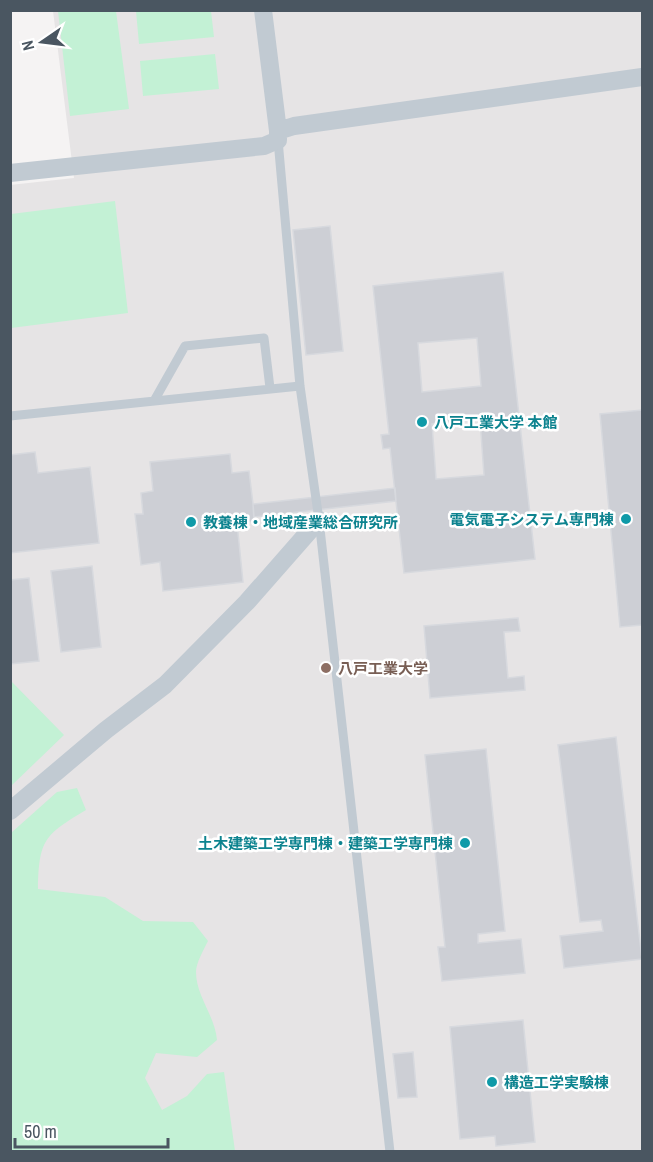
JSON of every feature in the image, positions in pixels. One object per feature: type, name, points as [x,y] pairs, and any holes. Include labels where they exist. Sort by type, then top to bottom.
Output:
[{"type":"street","points":[[263,10],[278,135]]},
{"type":"street","points":[[10,173],[264,146],[294,126],[642,77]]},
{"type":"street","points":[[10,812],[106,730],[165,685],[247,602],[319,520]]},
{"type":"lane","points":[[278,135],[300,386],[319,520],[390,1152]]},
{"type":"lane","points":[[154,401],[185,346],[264,338],[270,388]]},
{"type":"lane","points":[[10,416],[300,386]]},
{"type":"shaded area","name":"八戸工業大学","points":[[53,11],[642,11],[642,1151],[11,1151],[10,185],[74,178]]},
{"type":"green space","points":[[58,11],[116,11],[129,109],[70,116]]},
{"type":"green space","points":[[136,11],[211,11],[214,37],[139,44]]},
{"type":"green space","points":[[215,54],[219,89],[143,96],[140,61]]},
{"type":"green space","points":[[115,201],[128,313],[11,328],[11,214]]},
{"type":"green space","points":[[11,681],[64,735],[11,786]]},
{"type":"green space","points":[[77,788],[86,810],[61,826],[47,840],[40,860],[38,889],[105,897],[143,921],[193,922],[208,941],[196,972],[199,989],[216,1031],[217,1040],[197,1057],[156,1053],[145,1078],[162,1110],[187,1096],[207,1074],[224,1072],[235,1151],[11,1151],[11,833],[57,792]]},
{"type":"building","points":[[330,226],[343,351],[306,355],[293,230]]},
{"type":"building","name":"八戸工業大学 本館","points":[[503,272],[535,559],[404,573],[390,448],[383,449],[381,435],[389,434],[373,286]],"holes":[[[477,338],[481,386],[422,392],[418,343]],[[480,420],[484,475],[436,479],[432,424]]]},
{"type":"building","name":"電気電子システム専門棟","points":[[642,410],[642,625],[620,627],[600,414]]},
{"type":"building","points":[[35,452],[38,473],[90,467],[99,543],[10,553],[10,455]]},
{"type":"building","name":"教養棟・地域産業総合研究所","points":[[230,454],[232,473],[249,471],[253,504],[254,521],[237,523],[243,582],[163,591],[160,562],[141,565],[135,514],[143,514],[141,493],[153,491],[150,462]]},
{"type":"building","points":[[395,488],[396,501],[254,517],[253,504]]},
{"type":"building","points":[[92,566],[101,647],[61,652],[51,571]]},
{"type":"building","points":[[29,578],[39,661],[10,664],[10,580]]},
{"type":"building","points":[[518,618],[520,631],[504,632],[508,678],[524,676],[525,690],[430,698],[424,626]]},
{"type":"building","points":[[616,737],[642,959],[564,968],[560,936],[603,931],[601,920],[580,922],[558,745]]},
{"type":"building","name":"土木建築工学専門棟・建築工学専門棟","points":[[486,749],[505,931],[478,934],[478,943],[521,939],[525,973],[442,981],[438,947],[445,947],[425,755]]},
{"type":"building","name":"構造工学実験棟","points":[[523,1020],[535,1142],[496,1146],[495,1136],[460,1139],[450,1027]]},
{"type":"building","points":[[413,1052],[417,1097],[398,1098],[393,1054]]},
{"type":"place","name":"八戸工業大学 本館","points":[[422,422]]},
{"type":"place","name":"電気電子システム専門棟","points":[[626,519]]},
{"type":"place","name":"教養棟・地域産業総合研究所","points":[[191,522]]},
{"type":"place","name":"八戸工業大学","points":[[326,668]]},
{"type":"place","name":"土木建築工学専門棟・建築工学専門棟","points":[[465,843]]},
{"type":"place","name":"構造工学実験棟","points":[[492,1082]]}]
